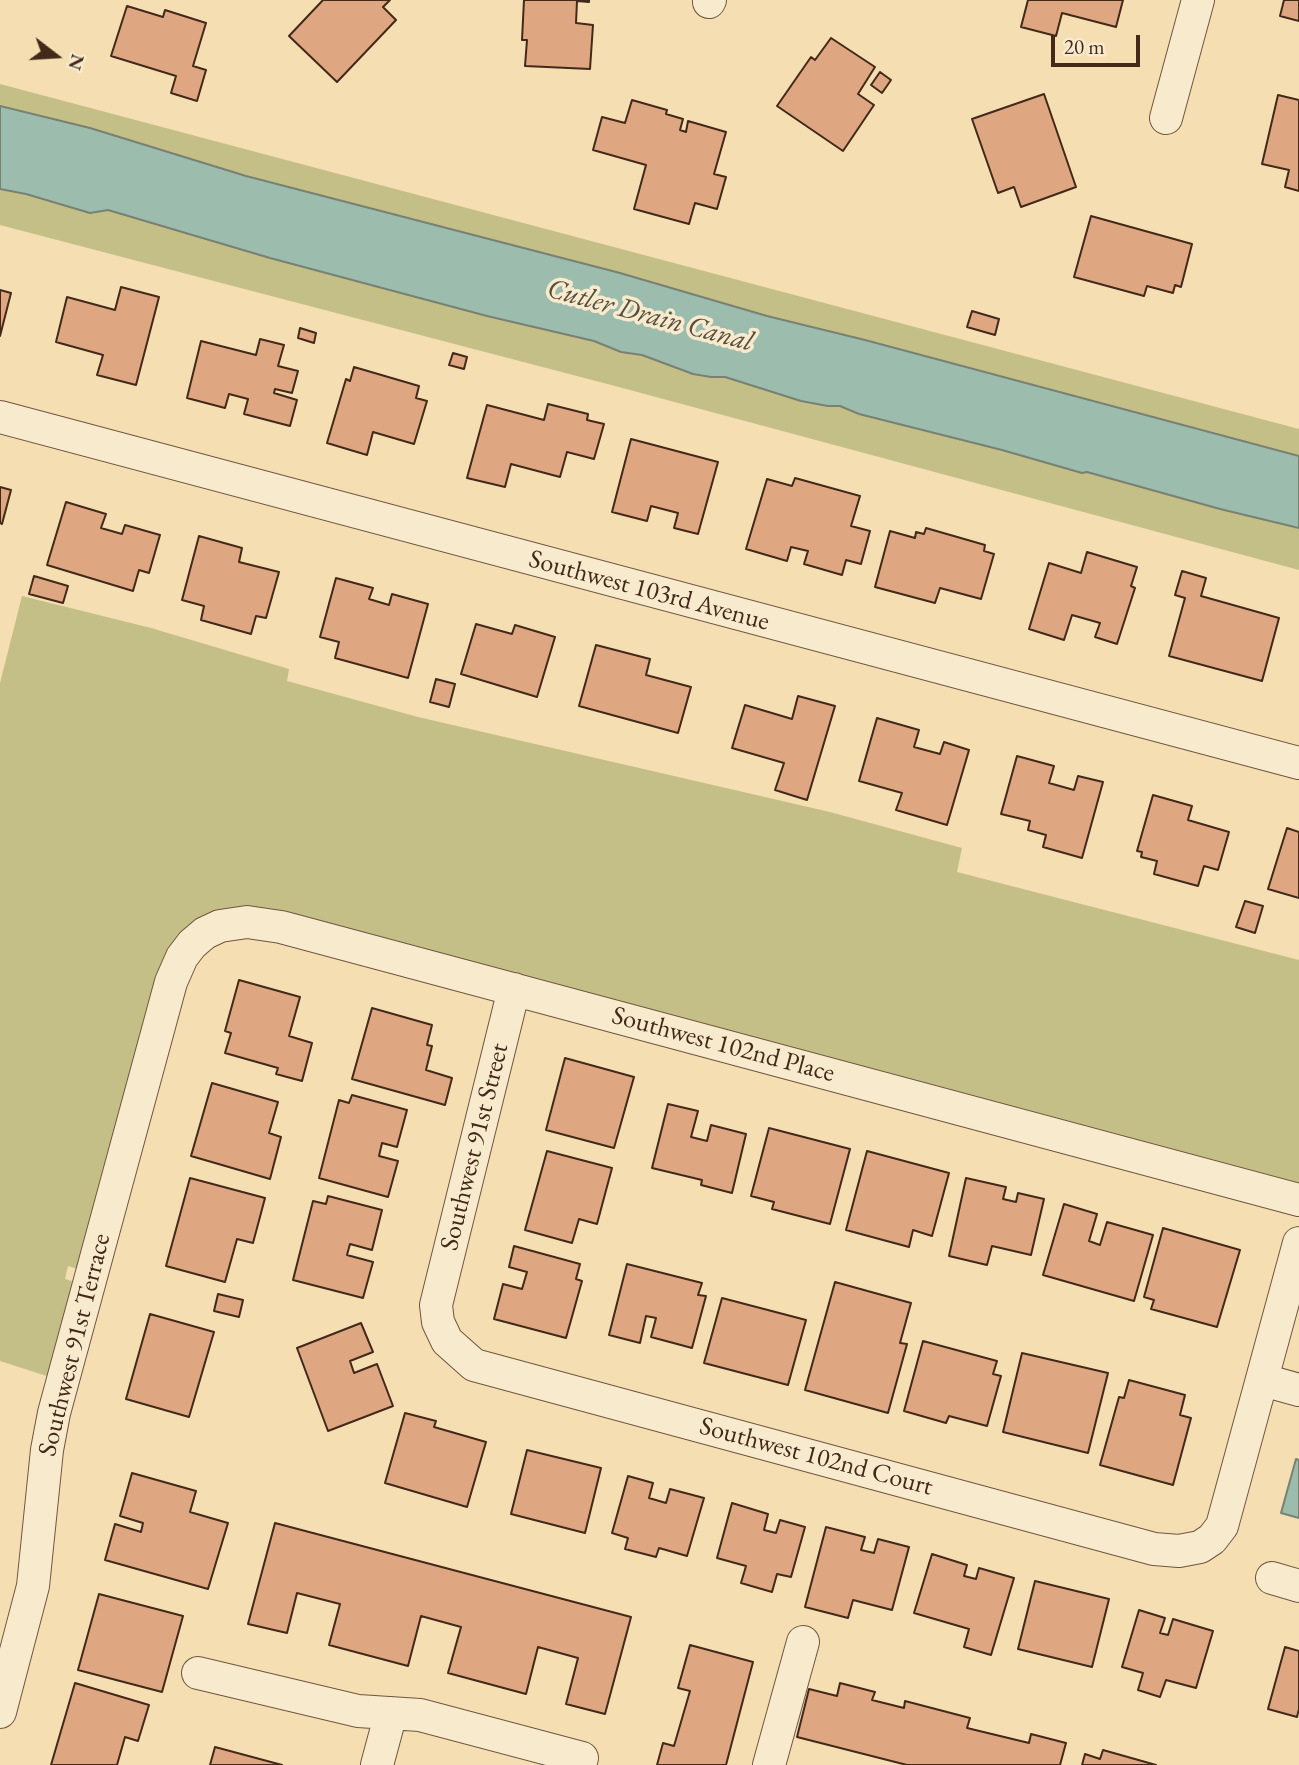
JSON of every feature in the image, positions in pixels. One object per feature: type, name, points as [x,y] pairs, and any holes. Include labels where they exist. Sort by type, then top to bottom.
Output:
[{"type":"street","points":[[1167,118],[1198,0]]},
{"type":"street","name":"Southwest 103rd Avenue","points":[[0,417],[1299,763]]},
{"type":"street","name":"Southwest 102nd Place","points":[[171,982],[182,957],[205,933],[237,922],[257,922],[1299,1200]]},
{"type":"street","name":"Southwest 91st Terrace","points":[[0,1712],[31,1597],[47,1450],[54,1413],[171,982]]},
{"type":"street","name":"Southwest 91st Street","points":[[436,1305],[514,989]]},
{"type":"street","points":[[1299,1243],[1263,1380],[1299,1390]]},
{"type":"street","name":"Southwest 102nd Court","points":[[436,1305],[438,1322],[447,1341],[474,1365],[1154,1549],[1179,1551],[1200,1547],[1212,1539],[1223,1526],[1263,1380]]},
{"type":"street","points":[[769,1765],[803,1642]]},
{"type":"street","points":[[198,1673],[358,1711],[420,1715],[581,1762]]},
{"type":"street","points":[[377,1765],[391,1713]]},
{"type":"shaded area","points":[[0,84],[1299,429],[1299,456],[767,316],[620,273],[246,176],[90,128],[0,106]]},
{"type":"shaded area","points":[[0,189],[90,213],[108,210],[270,258],[487,316],[594,341],[621,352],[642,355],[711,377],[725,377],[744,384],[759,385],[828,406],[840,406],[859,414],[1299,528],[1299,570],[615,386],[0,225]]},
{"type":"shaded area","points":[[22,596],[151,628],[289,669],[287,681],[418,717],[830,812],[962,848],[957,872],[1299,960],[1299,1184],[290,916],[221,910],[192,923],[81,1270],[68,1266],[65,1279],[78,1283],[53,1378],[0,1361],[0,683]]},
{"type":"water","name":"Cutler Drain Canal","points":[[0,106],[90,128],[246,176],[620,273],[767,316],[1299,456],[1299,528],[859,414],[840,406],[801,401],[725,377],[693,374],[594,341],[487,316],[270,258],[108,210],[90,213],[0,189]]},
{"type":"water","points":[[1296,1459],[1299,1460],[1299,1518],[1281,1513]]},
{"type":"building","points":[[323,0],[390,0],[383,7],[396,20],[337,82],[289,36]]},
{"type":"building","points":[[524,0],[589,0],[577,1],[576,23],[593,25],[590,69],[525,66],[527,40],[522,40]]},
{"type":"building","points":[[1028,0],[1123,0],[1116,27],[1062,13],[1056,36],[1021,27]]},
{"type":"building","points":[[1284,0],[1299,0],[1299,21],[1280,16]]},
{"type":"building","points":[[127,6],[163,17],[165,10],[206,23],[193,66],[206,70],[197,101],[171,93],[176,76],[111,56]]},
{"type":"building","points":[[831,38],[875,67],[858,94],[874,105],[843,151],[777,106],[811,57],[815,60]]},
{"type":"building","points":[[880,72],[891,80],[882,93],[871,85]]},
{"type":"building","points":[[1044,94],[1076,187],[1021,207],[1014,187],[998,193],[972,119]]},
{"type":"building","points":[[1278,95],[1299,100],[1299,191],[1285,187],[1289,170],[1262,164]]},
{"type":"building","points":[[632,100],[667,110],[666,114],[683,119],[680,130],[686,132],[688,121],[726,132],[714,174],[726,177],[717,209],[695,203],[689,224],[634,209],[646,165],[593,150],[602,117],[625,123]]},
{"type":"building","points":[[1091,216],[1192,244],[1181,287],[1175,285],[1173,293],[1147,286],[1144,296],[1074,277]]},
{"type":"building","points":[[121,287],[159,297],[136,385],[97,375],[103,355],[56,342],[67,297],[115,310]]},
{"type":"building","points":[[0,290],[11,293],[0,336]]},
{"type":"building","points":[[972,311],[999,319],[995,335],[967,327]]},
{"type":"building","points":[[300,328],[316,333],[314,343],[298,338]]},
{"type":"building","points":[[260,339],[284,345],[278,366],[298,371],[292,393],[275,389],[274,393],[297,400],[290,426],[244,414],[248,399],[229,394],[225,408],[187,398],[201,341],[256,355]]},
{"type":"building","points":[[453,353],[467,357],[464,369],[449,365]]},
{"type":"building","points":[[354,367],[419,386],[416,398],[427,401],[414,444],[373,432],[367,455],[327,443],[346,379],[350,381]]},
{"type":"building","points":[[548,404],[588,414],[587,420],[604,424],[594,459],[567,452],[560,477],[511,464],[505,487],[467,478],[487,405],[544,420]]},
{"type":"building","points":[[631,439],[718,462],[698,534],[674,528],[678,513],[651,506],[647,521],[612,512]]},
{"type":"building","points":[[795,478],[860,496],[851,526],[870,531],[861,564],[846,560],[842,575],[804,564],[808,551],[791,547],[787,561],[746,549],[767,479],[792,486]]},
{"type":"building","points":[[0,487],[11,490],[2,524],[0,523]]},
{"type":"building","points":[[66,502],[106,514],[101,528],[122,534],[125,525],[160,535],[149,573],[139,570],[133,591],[47,565]]},
{"type":"building","points":[[926,528],[985,545],[984,551],[994,554],[981,599],[940,588],[935,603],[875,587],[890,531],[915,538],[916,532],[924,534]]},
{"type":"building","points":[[199,536],[242,548],[239,562],[279,572],[266,618],[256,616],[251,634],[201,620],[204,606],[182,600]]},
{"type":"building","points":[[1087,552],[1137,567],[1131,586],[1135,588],[1117,644],[1095,637],[1100,623],[1072,615],[1064,640],[1029,629],[1049,563],[1081,573]]},
{"type":"building","points":[[1182,571],[1206,578],[1201,596],[1279,618],[1262,681],[1169,656],[1185,598],[1175,595]]},
{"type":"building","points":[[34,576],[68,586],[63,603],[29,594]]},
{"type":"building","points":[[336,578],[373,588],[369,599],[389,605],[392,594],[428,604],[408,678],[335,658],[339,642],[320,637]]},
{"type":"building","points":[[476,624],[512,634],[515,625],[555,637],[537,697],[461,674]]},
{"type":"building","points":[[596,645],[650,659],[646,675],[691,687],[678,733],[579,706]]},
{"type":"building","points":[[436,679],[455,684],[449,707],[430,702]]},
{"type":"building","points":[[798,696],[835,706],[807,800],[775,790],[784,763],[732,748],[745,705],[792,719]]},
{"type":"building","points":[[877,718],[919,730],[914,747],[940,754],[944,742],[969,750],[947,825],[896,810],[902,793],[859,781]]},
{"type":"building","points":[[1017,756],[1054,766],[1049,783],[1074,790],[1078,776],[1103,782],[1082,858],[1043,847],[1046,835],[1028,830],[1030,821],[1001,814]]},
{"type":"building","points":[[1153,795],[1192,806],[1188,820],[1229,832],[1218,870],[1204,866],[1198,886],[1154,874],[1157,861],[1141,857],[1142,852],[1137,851]]},
{"type":"building","points":[[1287,828],[1299,832],[1299,898],[1268,889]]},
{"type":"building","points":[[1245,901],[1263,906],[1255,933],[1236,927]]},
{"type":"building","points":[[239,980],[300,997],[289,1036],[312,1043],[302,1081],[276,1074],[278,1068],[225,1053],[231,1033],[225,1031]]},
{"type":"building","points":[[372,1008],[432,1025],[427,1045],[432,1046],[426,1070],[452,1078],[445,1105],[352,1079]]},
{"type":"building","points":[[565,1058],[634,1077],[614,1148],[546,1130]]},
{"type":"building","points":[[212,1083],[278,1102],[269,1133],[281,1137],[270,1179],[191,1156]]},
{"type":"building","points":[[352,1095],[407,1110],[397,1147],[382,1143],[379,1156],[398,1161],[388,1197],[319,1178],[339,1100],[349,1103]]},
{"type":"building","points":[[668,1104],[698,1111],[691,1137],[707,1141],[711,1125],[746,1134],[732,1193],[701,1185],[702,1180],[652,1168]]},
{"type":"building","points":[[769,1128],[850,1149],[830,1224],[772,1209],[774,1202],[751,1196]]},
{"type":"building","points":[[547,1151],[612,1168],[597,1224],[579,1219],[572,1243],[525,1230]]},
{"type":"building","points":[[867,1151],[949,1173],[932,1236],[913,1230],[909,1247],[846,1230]]},
{"type":"building","points":[[190,1178],[265,1198],[253,1243],[237,1239],[225,1282],[166,1266]]},
{"type":"building","points":[[966,1178],[1006,1187],[1003,1199],[1016,1202],[1018,1193],[1044,1199],[1031,1255],[992,1246],[987,1265],[949,1256]]},
{"type":"building","points":[[328,1196],[382,1210],[372,1250],[350,1244],[347,1255],[373,1262],[363,1298],[293,1280],[313,1201],[326,1204]]},
{"type":"building","points":[[1064,1204],[1097,1214],[1089,1241],[1100,1245],[1107,1222],[1153,1235],[1134,1301],[1043,1275]]},
{"type":"building","points":[[1163,1228],[1240,1250],[1217,1327],[1151,1309],[1154,1300],[1144,1297]]},
{"type":"building","points":[[514,1246],[580,1264],[576,1279],[582,1281],[566,1338],[494,1319],[503,1284],[522,1289],[527,1272],[509,1267]]},
{"type":"building","points":[[627,1264],[702,1283],[698,1295],[706,1296],[692,1348],[651,1337],[656,1318],[646,1316],[640,1343],[609,1335]]},
{"type":"building","points":[[835,1282],[911,1303],[900,1343],[907,1344],[888,1413],[805,1390]]},
{"type":"building","points":[[218,1294],[243,1300],[239,1317],[214,1311]]},
{"type":"building","points":[[722,1298],[806,1320],[788,1385],[704,1363]]},
{"type":"building","points":[[150,1314],[214,1332],[189,1417],[126,1399]]},
{"type":"building","points":[[361,1323],[373,1352],[350,1361],[354,1373],[377,1364],[393,1406],[328,1431],[297,1348]]},
{"type":"building","points":[[923,1341],[997,1361],[993,1374],[1001,1376],[987,1426],[949,1416],[946,1423],[904,1411]]},
{"type":"building","points":[[1022,1353],[1108,1373],[1088,1453],[1003,1432]]},
{"type":"building","points":[[1129,1380],[1185,1395],[1180,1415],[1191,1418],[1173,1485],[1100,1465],[1119,1397],[1124,1398]]},
{"type":"building","points":[[405,1413],[436,1421],[434,1427],[486,1442],[467,1507],[385,1483]]},
{"type":"building","points":[[527,1450],[601,1468],[585,1533],[511,1514]]},
{"type":"building","points":[[132,1473],[196,1491],[190,1512],[228,1523],[208,1589],[105,1560],[115,1524],[141,1532],[143,1523],[120,1516]]},
{"type":"building","points":[[628,1476],[653,1483],[649,1498],[666,1503],[670,1489],[704,1498],[687,1556],[659,1548],[656,1557],[625,1549],[628,1538],[612,1533]]},
{"type":"building","points":[[732,1503],[768,1514],[764,1530],[776,1533],[780,1520],[805,1527],[791,1577],[777,1574],[772,1592],[741,1583],[746,1566],[717,1558]]},
{"type":"building","points":[[275,1523],[631,1617],[605,1714],[566,1704],[578,1658],[538,1647],[526,1694],[448,1673],[461,1627],[421,1616],[408,1666],[329,1645],[340,1604],[297,1593],[287,1633],[248,1624]]},
{"type":"building","points":[[826,1527],[865,1537],[861,1550],[874,1553],[878,1539],[909,1547],[892,1610],[853,1600],[848,1618],[805,1607]]},
{"type":"building","points":[[932,1554],[967,1565],[964,1576],[976,1579],[979,1568],[1014,1578],[991,1655],[964,1647],[969,1629],[914,1613]]},
{"type":"building","points":[[1035,1581],[1109,1599],[1092,1667],[1018,1649]]},
{"type":"building","points":[[99,1594],[183,1616],[162,1692],[78,1670]]},
{"type":"building","points":[[1139,1610],[1165,1618],[1160,1633],[1168,1635],[1173,1619],[1213,1631],[1196,1688],[1166,1680],[1160,1697],[1138,1690],[1143,1673],[1122,1667]]},
{"type":"building","points":[[690,1645],[753,1662],[726,1765],[657,1765],[663,1743],[674,1746],[690,1691],[678,1688]]},
{"type":"building","points":[[1285,1647],[1299,1651],[1297,1717],[1268,1709]]},
{"type":"building","points":[[75,1683],[149,1705],[138,1741],[125,1737],[117,1765],[51,1765]]},
{"type":"building","points":[[840,1683],[875,1692],[872,1700],[904,1708],[905,1701],[970,1718],[967,1728],[1029,1743],[1031,1734],[1066,1743],[1060,1765],[907,1765],[797,1737],[809,1689],[837,1696]]},
{"type":"building","points":[[215,1747],[282,1765],[210,1765]]},
{"type":"building","points":[[1103,1750],[1156,1765],[1082,1765],[1085,1754],[1100,1759]]}]
